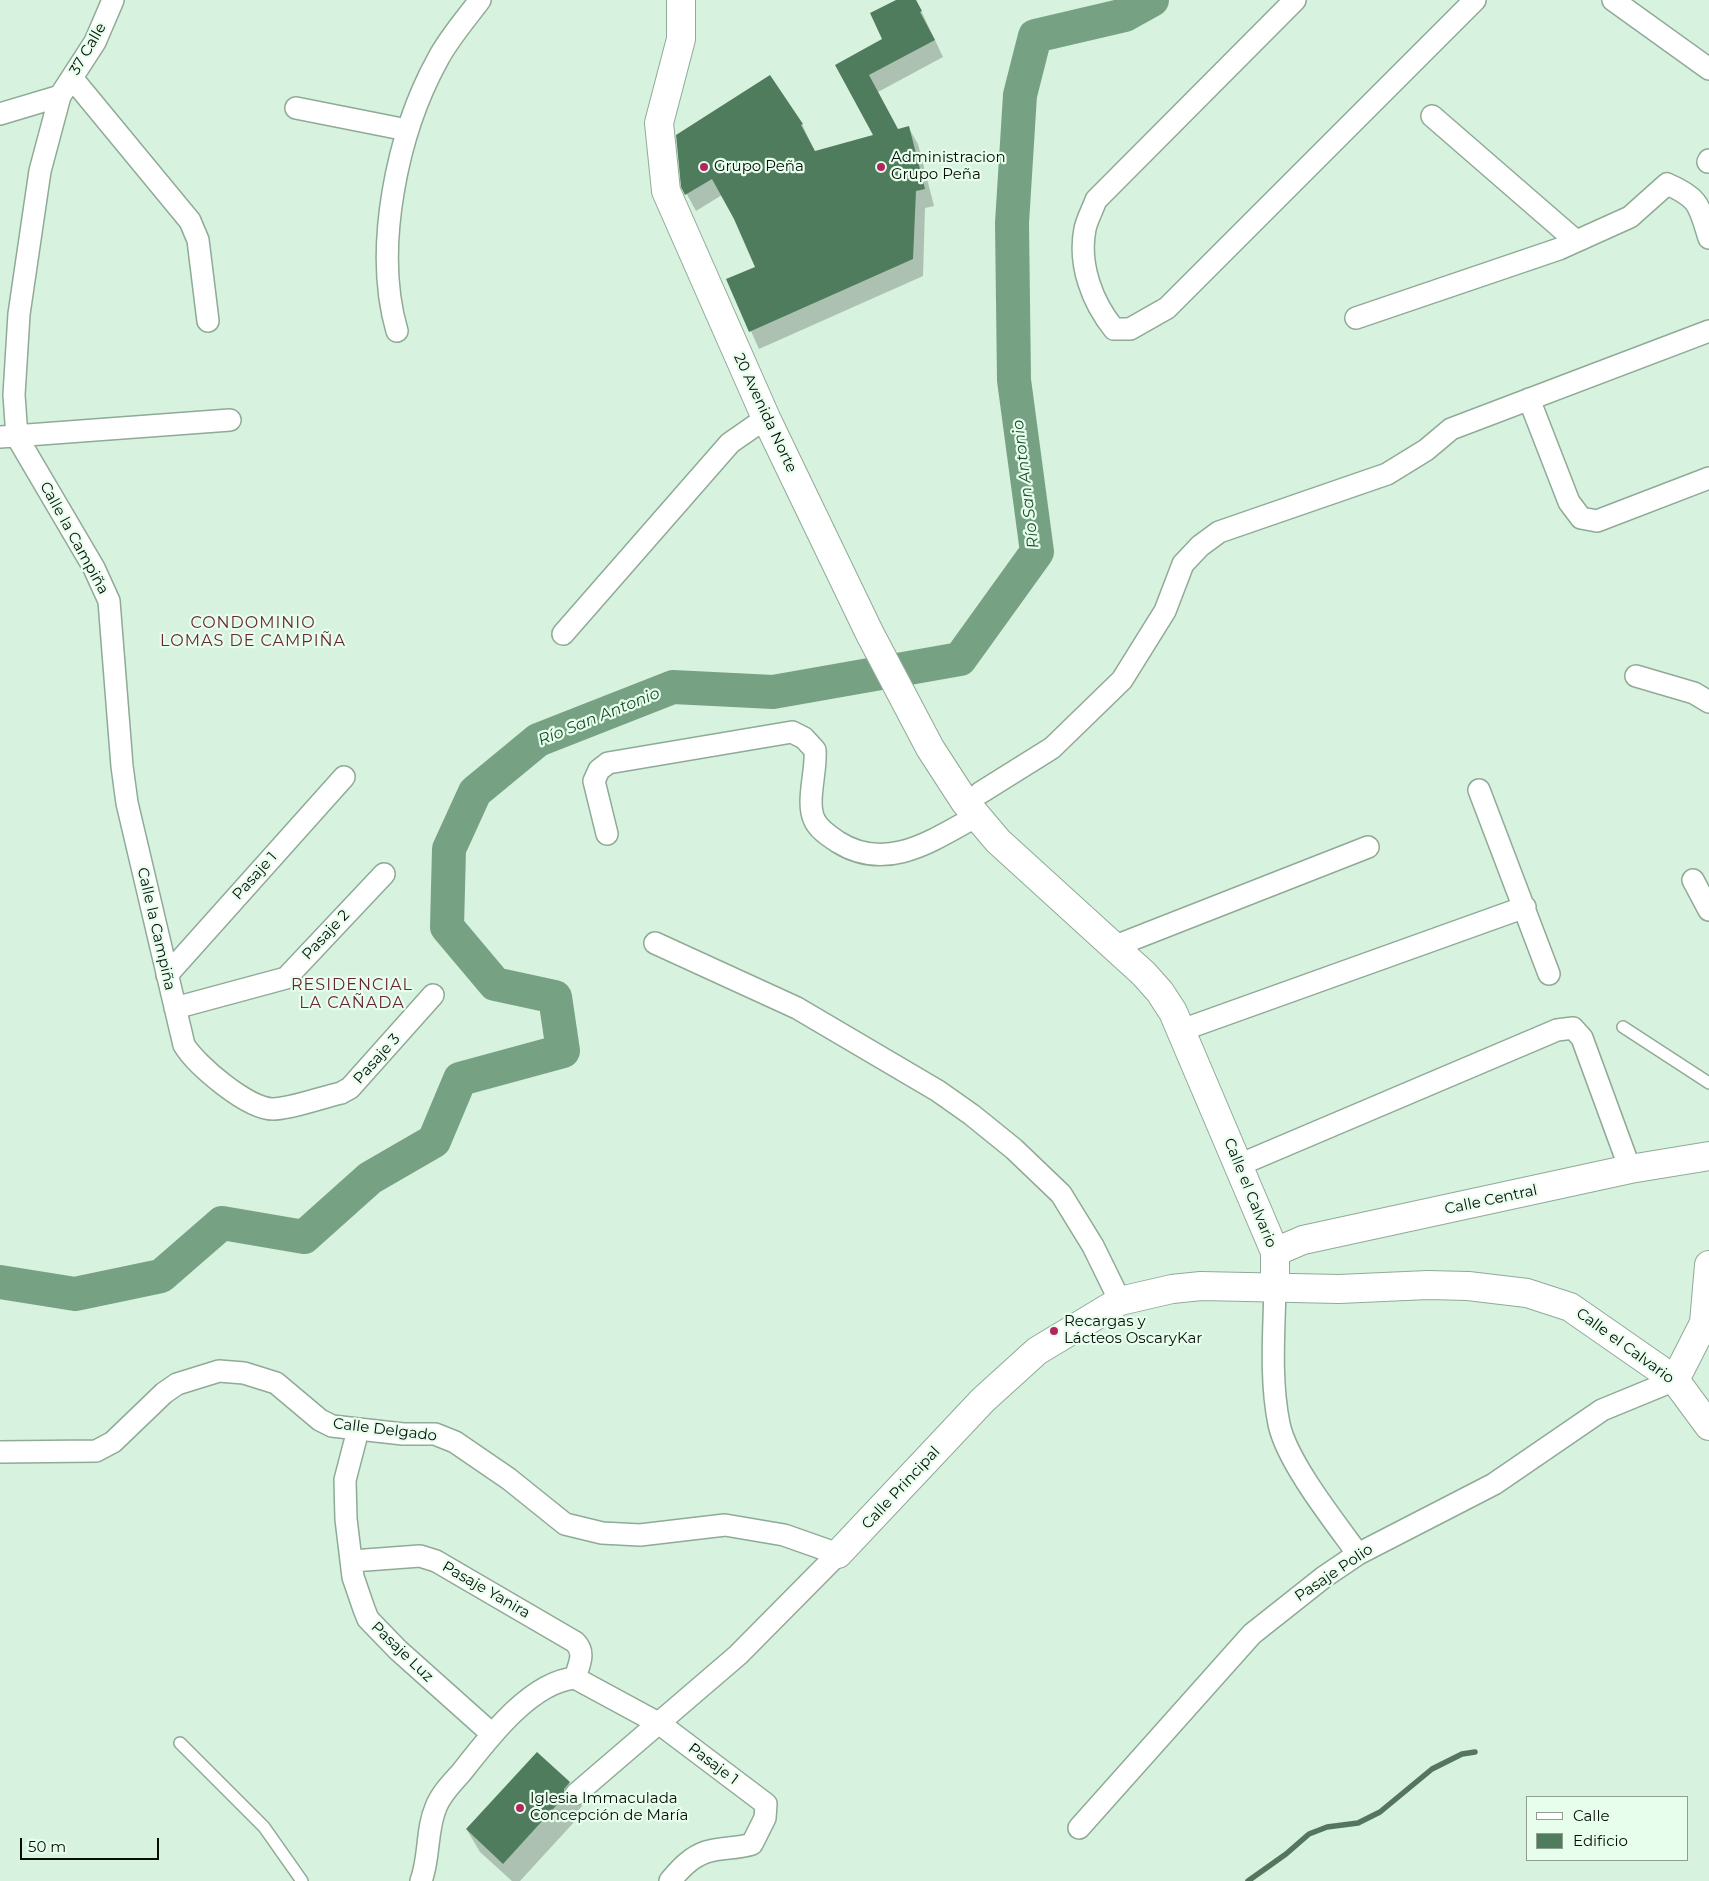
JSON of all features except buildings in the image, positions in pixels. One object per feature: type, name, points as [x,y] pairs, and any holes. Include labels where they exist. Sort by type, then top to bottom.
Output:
[{"type":"street","name":"37 Calle","points":[[60,96],[95,42],[113,0]]},
{"type":"street","points":[[397,332],[389,302],[386,251],[407,130],[440,55],[480,0]]},
{"type":"street","name":"20 Avenida Norte","points":[[681,0],[680,39],[659,123],[666,190],[766,418],[870,634],[930,748],[974,804]]},
{"type":"street","points":[[1295,0],[1096,200],[1085,228],[1082,256],[1090,287],[1102,314],[1114,329],[1130,329],[1167,308],[1475,0]]},
{"type":"street","points":[[1613,0],[1709,69]]},
{"type":"street","points":[[72,78],[180,206],[195,229],[208,321]]},
{"type":"street","points":[[0,114],[60,96]]},
{"type":"street","name":"Calle la Campiña","points":[[60,96],[40,171],[24,276],[15,363],[14,396],[8,437],[94,568],[110,601],[122,766],[127,803],[184,1045],[190,1054],[250,1102]]},
{"type":"street","points":[[296,108],[407,130]]},
{"type":"street","points":[[1432,116],[1576,241]]},
{"type":"street","points":[[1356,318],[1576,241],[1630,217],[1667,184],[1689,193],[1700,209],[1709,238]]},
{"type":"street","points":[[607,834],[594,781],[602,766],[608,763],[792,732],[804,738],[814,750],[812,808],[814,819],[828,835],[846,847],[870,854],[898,854],[928,842],[974,804],[1052,748],[1122,680],[1165,611],[1183,564],[1200,546],[1218,532],[1387,474],[1426,450],[1450,429],[1709,331]]},
{"type":"street","points":[[1529,399],[1569,502],[1581,518],[1597,521],[1709,478]]},
{"type":"street","points":[[563,634],[730,443],[766,418]]},
{"type":"street","points":[[8,437],[230,420]]},
{"type":"street","points":[[1636,676],[1694,693],[1709,702]]},
{"type":"street","name":"Pasaje 1","points":[[167,975],[344,777]]},
{"type":"street","points":[[1480,790],[1549,974]]},
{"type":"street","name":"Calle el Calvario","points":[[974,804],[998,841],[1160,992],[1182,1030],[1275,1252],[1275,1288],[1339,1289],[1428,1285],[1468,1286],[1527,1293],[1570,1307],[1675,1380],[1709,1426]]},
{"type":"street","points":[[1113,947],[1368,847]]},
{"type":"street","name":"Pasaje 2","points":[[174,1008],[286,978],[384,874]]},
{"type":"street","points":[[1693,880],[1709,910]]},
{"type":"street","points":[[1182,1030],[1525,906]]},
{"type":"street","points":[[655,943],[797,1008],[938,1091],[972,1115],[1014,1149],[1061,1194],[1093,1246],[1120,1301]]},
{"type":"street","name":"Pasaje 3","points":[[250,1102],[261,1107],[274,1109],[341,1093],[357,1082],[433,996]]},
{"type":"street","points":[[1239,1165],[1556,1030],[1574,1028],[1582,1038],[1630,1169]]},
{"type":"street","name":"Calle Central","points":[[1275,1252],[1303,1240],[1630,1169],[1709,1156]]},
{"type":"street","points":[[1675,1380],[1704,1323],[1709,1264]]},
{"type":"street","name":"Calle Principal","points":[[576,1794],[660,1724],[738,1655],[838,1554],[1004,1379],[1037,1351],[1120,1301],[1172,1289],[1201,1286],[1275,1288]]},
{"type":"street","points":[[1275,1288],[1274,1379],[1279,1425],[1292,1456],[1320,1501],[1358,1554]]},
{"type":"street","name":"Calle Delgado","points":[[0,1452],[96,1450],[114,1442],[177,1384],[219,1371],[244,1373],[276,1383],[320,1420],[332,1426],[403,1434],[435,1434],[454,1442],[509,1479],[565,1524],[602,1533],[640,1535],[725,1526],[784,1535],[838,1554]]},
{"type":"street","name":"Pasaje Polio","points":[[1078,1828],[1252,1634],[1324,1577],[1358,1554],[1494,1484],[1602,1410],[1675,1380]]},
{"type":"street","name":"Pasaje Luz","points":[[358,1430],[345,1480],[346,1519],[353,1577],[368,1619],[398,1650],[492,1734]]},
{"type":"street","name":"Pasaje Yanira","points":[[352,1561],[420,1556],[436,1561],[575,1642],[582,1653],[575,1678]]},
{"type":"street","points":[[421,1881],[436,1806],[492,1734],[529,1700],[561,1680],[575,1678]]},
{"type":"street","name":"Pasaje 1","points":[[575,1678],[660,1724],[766,1804],[765,1818],[752,1844],[706,1851],[690,1861],[670,1881]]},
{"type":"lane","points":[[1623,1027],[1709,1083]]},
{"type":"lane","points":[[180,1742],[264,1827],[302,1881]]},
{"type":"waterway","name":"Río San Antonio","points":[[0,1282],[75,1294],[161,1276],[222,1223],[304,1237],[370,1178],[434,1141],[460,1079],[563,1051],[555,997],[495,984],[447,927],[449,849],[475,792],[538,740],[673,687],[773,692],[960,659],[1037,552],[1014,380],[1012,223],[1020,95],[1035,36],[1125,15],[1152,0]]},
{"type":"waterway","points":[[1248,1881],[1286,1854],[1309,1834],[1327,1827],[1358,1823],[1380,1812],[1432,1769],[1462,1754],[1475,1752]]},
{"type":"place","name":"Grupo Peña","points":[[704,167]]},
{"type":"place","name":"Administracion Grupo Peña","points":[[881,167]]},
{"type":"place","name":"Recargas y Lácteos OscaryKar","points":[[1054,1331]]},
{"type":"place","name":"Iglesia Immaculada Concepción de María","points":[[520,1808]]},
{"type":"district","name":"CONDOMINIO LOMAS DE CAMPIÑA","points":[[253,632]]},
{"type":"district","name":"RESIDENCIAL LA CAÑADA","points":[[352,994]]}]
